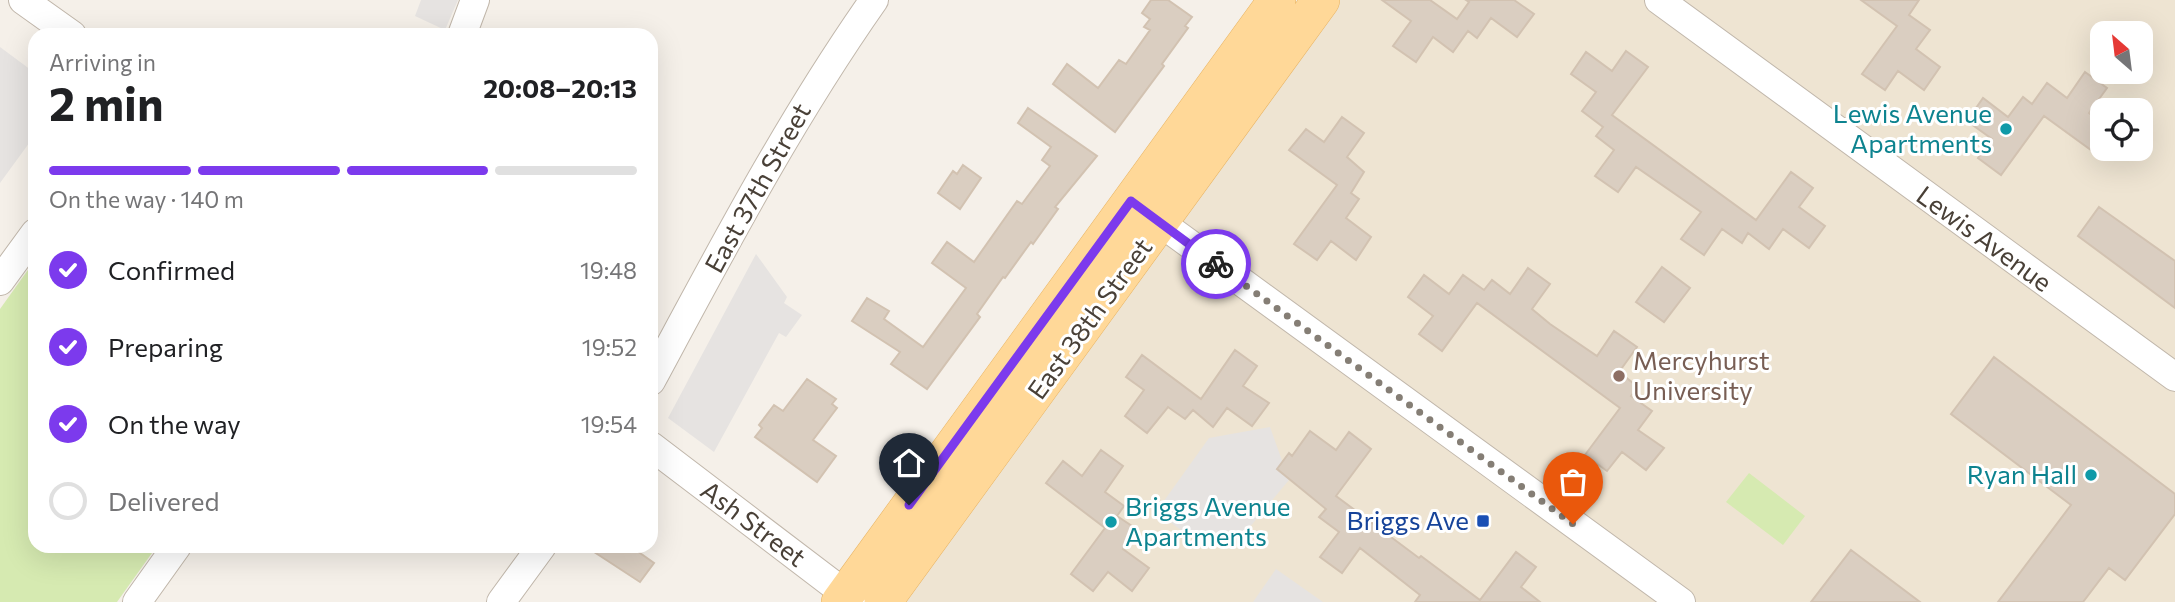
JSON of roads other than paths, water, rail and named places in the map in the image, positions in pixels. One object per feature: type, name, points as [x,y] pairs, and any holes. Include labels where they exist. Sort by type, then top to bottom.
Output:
[{"type":"main road","name":"East 38th Street","points":[[847,599],[1131,201],[1273,12],[1321,0]]},
{"type":"main road","name":"East 38th Street","points":[[883,602],[1160,223],[1273,12]]},
{"type":"street","points":[[23,0],[62,28]]},
{"type":"street","points":[[465,28],[475,0]]},
{"type":"street","name":"East 37th Street","points":[[658,368],[779,146],[829,64],[874,0]]},
{"type":"street","name":"Lewis Avenue","points":[[1659,0],[2175,377]]},
{"type":"street","points":[[1131,201],[1681,602]]},
{"type":"street","points":[[0,281],[28,243]]},
{"type":"street","name":"Ash Street","points":[[658,451],[847,599]]},
{"type":"street","points":[[137,602],[172,553]]},
{"type":"street","points":[[502,602],[537,553]]},
{"type":"place","name":"Lewis Avenue Apartments","points":[[2006,129]]},
{"type":"place","name":"Mercyhurst University","points":[[1619,376]]},
{"type":"place","name":"Ryan Hall","points":[[2091,475]]},
{"type":"place","name":"Briggs Ave","points":[[1483,521]]},
{"type":"place","name":"Briggs Avenue Apartments","points":[[1111,522]]}]
